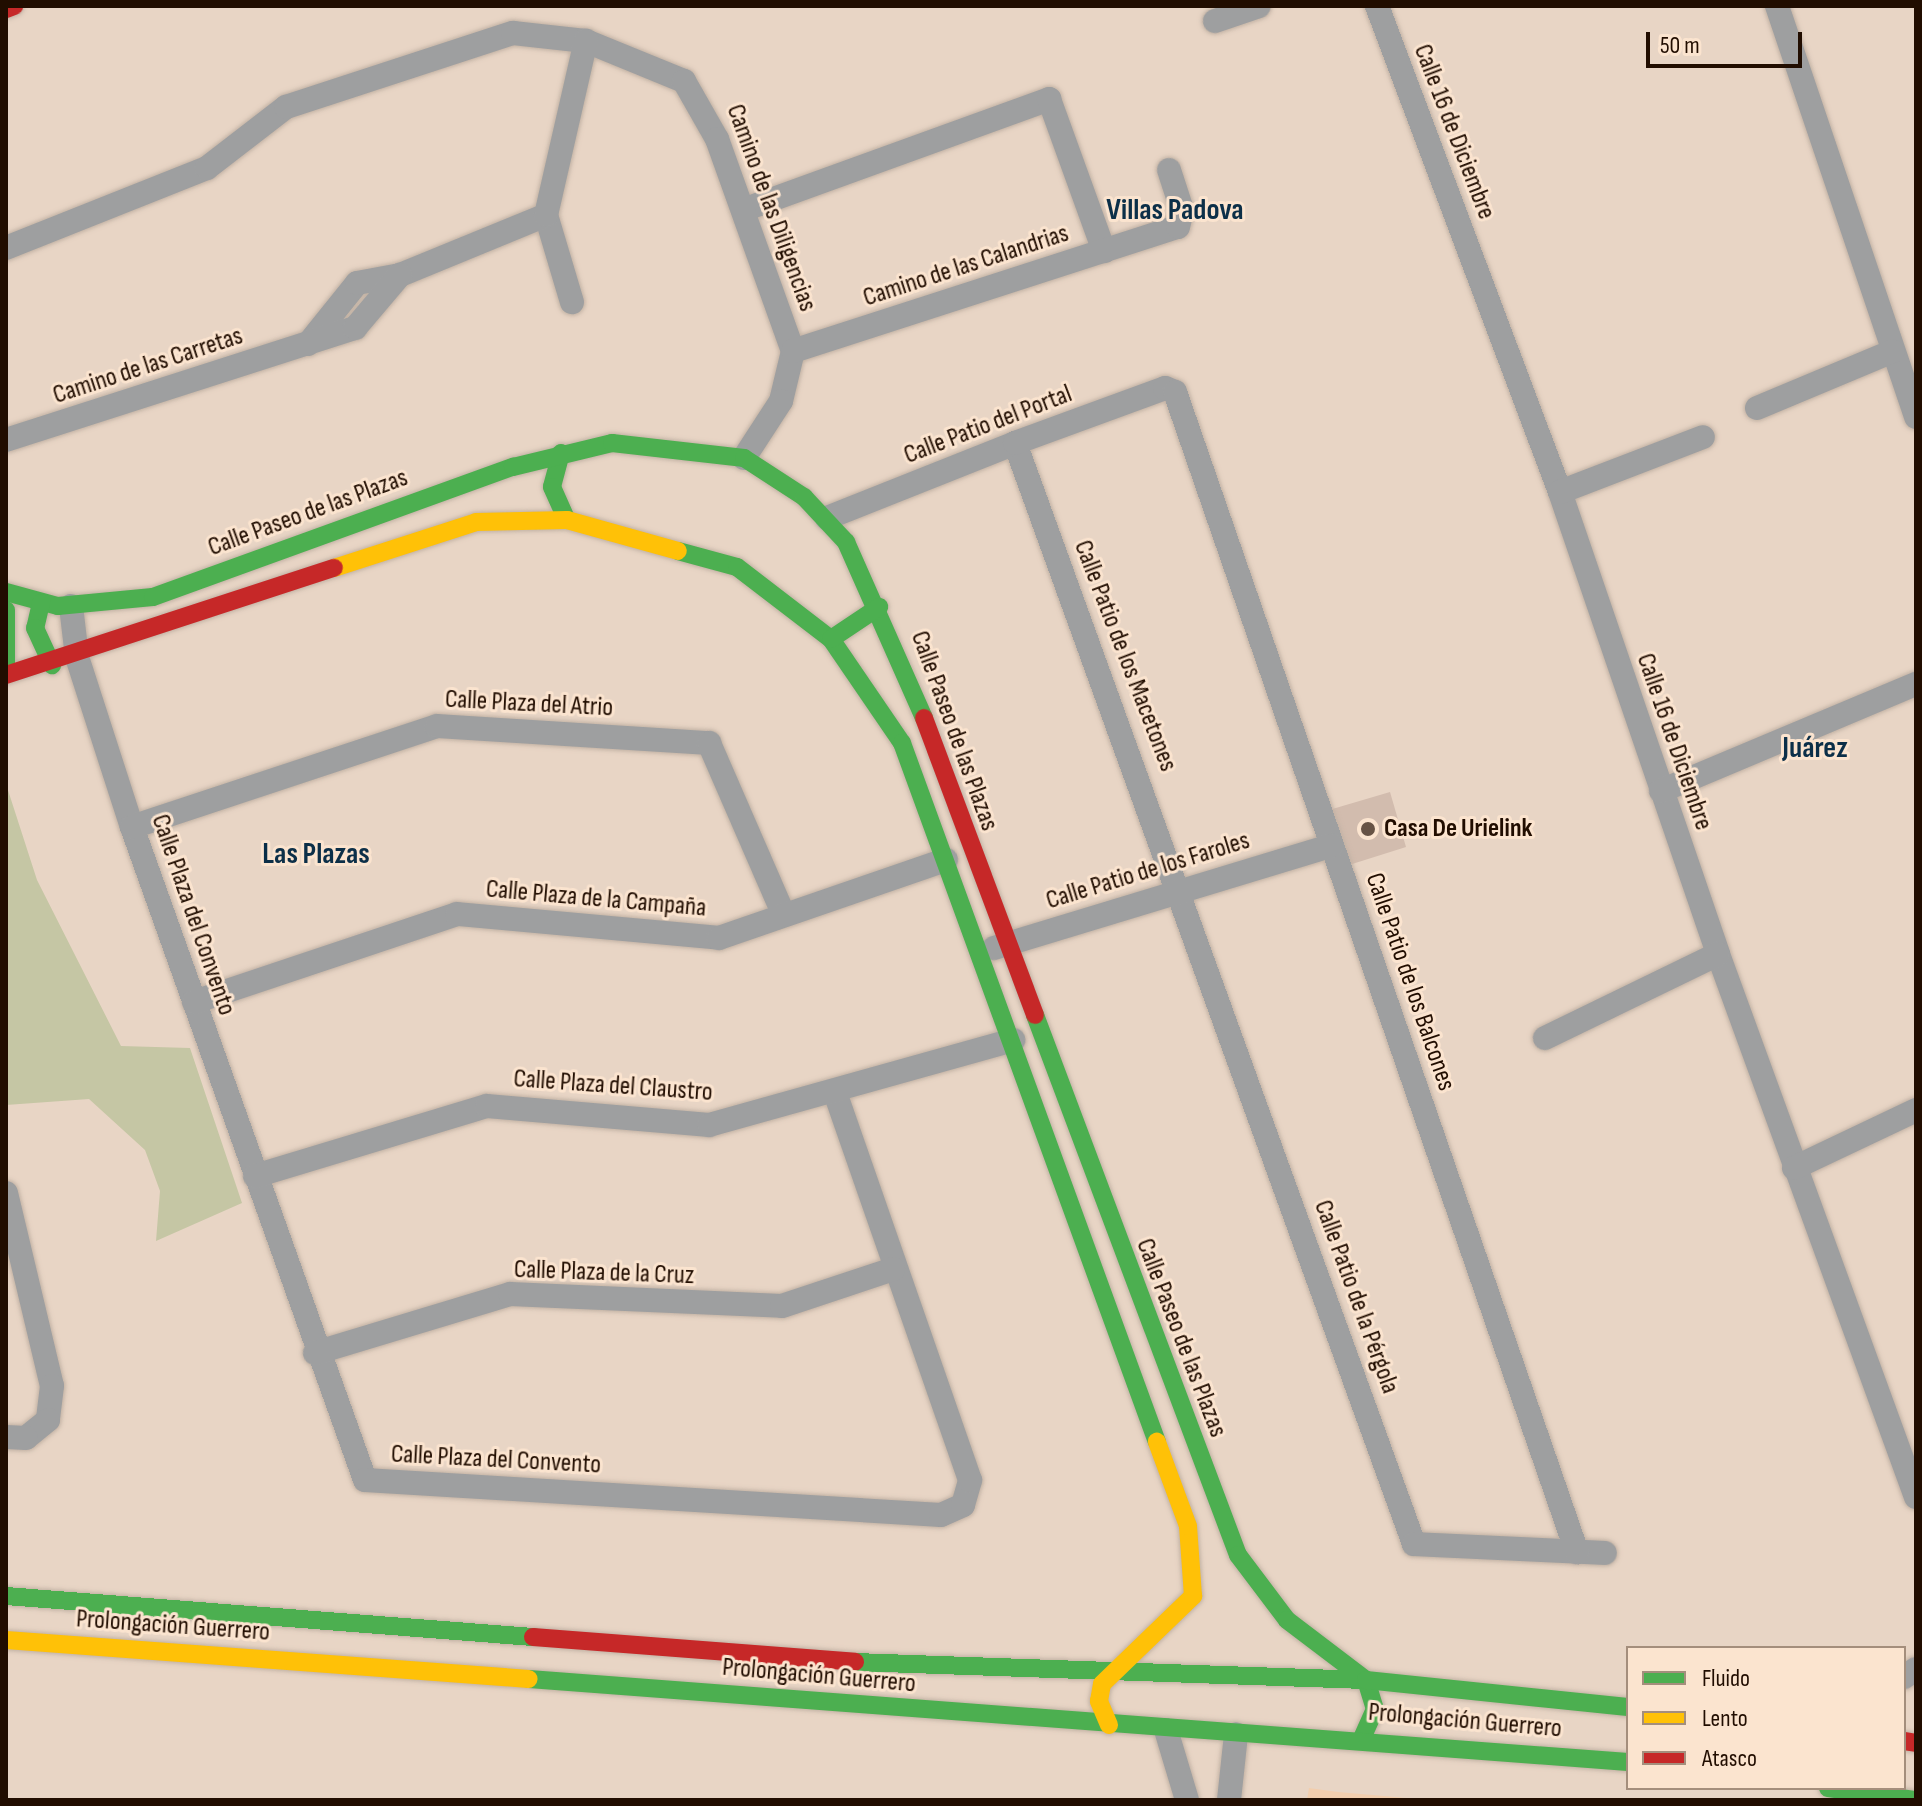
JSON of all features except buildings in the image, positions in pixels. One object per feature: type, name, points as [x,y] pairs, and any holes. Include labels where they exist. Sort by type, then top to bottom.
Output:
[{"type":"street","points":[[6,9],[14,6]]},
{"type":"street","points":[[1215,21],[1259,6]]},
{"type":"street","name":"Calle 16 de Diciembre","points":[[1377,6],[1560,492],[1718,954],[1916,1497]]},
{"type":"street","points":[[1777,6],[1916,417]]},
{"type":"street","name":"Camino de las Diligencias","points":[[6,248],[207,168],[286,107],[513,33],[586,41],[665,70],[694,91],[743,210],[793,351],[781,401],[744,458]]},
{"type":"street","points":[[572,302],[546,215],[586,41]]},
{"type":"street","name":"Camino de las Calandrias","points":[[743,210],[1049,99],[1104,251],[793,351]]},
{"type":"street","points":[[1104,251],[1178,227],[1182,210],[1169,170]]},
{"type":"street","name":"Camino de las Carretas","points":[[308,344],[342,294],[369,278],[400,275],[546,215]]},
{"type":"street","name":"Camino de las Carretas","points":[[6,440],[355,328],[400,275]]},
{"type":"street","points":[[1757,408],[1893,351]]},
{"type":"street","name":"Calle Patio del Portal","points":[[827,518],[1015,443],[1169,389]]},
{"type":"street","name":"Calle Patio de los Balcones","points":[[1169,389],[1332,845],[1577,1552]]},
{"type":"street","points":[[1560,492],[1703,437]]},
{"type":"street","name":"Calle Paseo de las Plazas","points":[[6,592],[41,603],[71,606],[153,597],[561,453],[612,443],[744,458],[827,518],[879,607],[1004,945],[1238,1555],[1287,1620],[1366,1680]]},
{"type":"street","name":"Calle Patio de los Macetones","points":[[1015,443],[1182,889]]},
{"type":"street","points":[[561,453],[552,487],[567,520]]},
{"type":"street","name":"Calle Paseo de las Plazas","points":[[6,672],[52,665],[476,522],[567,520],[737,567],[831,639],[902,743],[1013,1040],[1195,1557],[1187,1609],[1116,1671],[1100,1692],[1109,1725]]},
{"type":"street","points":[[41,603],[35,628],[52,665]]},
{"type":"street","name":"Calle Plaza del Convento","points":[[71,606],[77,657],[132,827],[315,1353],[365,1480],[941,1515],[970,1498],[970,1480],[893,1269],[835,1093]]},
{"type":"street","points":[[831,639],[879,607]]},
{"type":"street","points":[[6,610],[6,672]]},
{"type":"street","points":[[1661,791],[1916,684]]},
{"type":"street","name":"Calle Plaza del Atrio","points":[[132,827],[437,726],[709,743],[782,911]]},
{"type":"street","name":"Calle Patio de los Faroles","points":[[980,952],[1332,845]]},
{"type":"street","name":"Calle Plaza de la Campaña","points":[[194,1002],[457,914],[671,939],[719,938],[782,911],[946,860]]},
{"type":"street","name":"Calle Patio de la Pérgola","points":[[1182,889],[1414,1544],[1605,1553]]},
{"type":"street","points":[[1545,1038],[1718,954]]},
{"type":"street","name":"Calle Plaza del Claustro","points":[[255,1176],[487,1106],[709,1125],[835,1093],[1013,1040]]},
{"type":"street","points":[[1794,1168],[1916,1110]]},
{"type":"street","points":[[6,1193],[52,1386],[48,1420],[26,1438],[6,1437]]},
{"type":"street","name":"Calle Plaza de la Cruz","points":[[315,1353],[510,1294],[782,1306],[893,1269]]},
{"type":"street","name":"Prolongación Guerrero","points":[[6,1596],[780,1655],[1366,1680],[1626,1707]]},
{"type":"street","name":"Prolongación Guerrero","points":[[6,1640],[1166,1730],[1362,1738],[1626,1762]]},
{"type":"street","points":[[777,1700],[780,1655]]},
{"type":"street","points":[[1362,1738],[1375,1709],[1366,1680]]},
{"type":"street","points":[[1166,1730],[1187,1800]]},
{"type":"street","points":[[1229,1800],[1236,1734]]},
{"type":"street","points":[[1842,1790],[1903,1799]]},
{"type":"shaded area","points":[[1309,1788],[1338,1792],[1429,1800],[1307,1800]]},
{"type":"green space","points":[[6,784],[37,880],[121,1046],[190,1048],[242,1203],[156,1241],[160,1191],[145,1150],[89,1099],[6,1105]]},
{"type":"traffic: fast","points":[[6,592],[58,606],[153,597],[513,467],[612,443],[744,458],[804,497],[846,542],[924,718]]},
{"type":"traffic: fast","points":[[561,453],[552,487],[567,520]]},
{"type":"traffic: fast","points":[[678,551],[737,567],[831,639],[902,743],[1157,1442]]},
{"type":"traffic: fast","points":[[41,603],[35,628],[52,665]]},
{"type":"traffic: fast","points":[[831,639],[879,607]]},
{"type":"traffic: fast","points":[[6,610],[6,670]]},
{"type":"traffic: fast","points":[[1035,1015],[1238,1555],[1287,1620],[1366,1680],[1375,1709],[1362,1738]]},
{"type":"traffic: fast","points":[[6,1596],[533,1637]]},
{"type":"traffic: fast","points":[[855,1662],[1366,1680],[1626,1707]]},
{"type":"traffic: fast","points":[[529,1679],[1626,1762]]},
{"type":"traffic: fast","points":[[1843,1790],[1916,1800]]},
{"type":"traffic: slow","points":[[334,568],[476,522],[567,520],[678,551]]},
{"type":"traffic: slow","points":[[1109,1725],[1099,1701],[1102,1684],[1193,1596],[1188,1526],[1157,1442]]},
{"type":"traffic: slow","points":[[6,1640],[529,1679]]},
{"type":"traffic: jam","points":[[6,9],[14,6]]},
{"type":"traffic: jam","points":[[6,675],[334,568]]},
{"type":"traffic: jam","points":[[924,718],[1035,1015]]},
{"type":"traffic: jam","points":[[533,1637],[855,1662]]},
{"type":"traffic: jam","points":[[1906,1741],[1916,1743]]},
{"type":"place","name":"Casa De Urielink","points":[[1368,829]]},
{"type":"district","name":"Villas Padova","points":[[1175,210]]},
{"type":"district","name":"Juárez","points":[[1815,748]]},
{"type":"district","name":"Las Plazas","points":[[316,854]]}]
